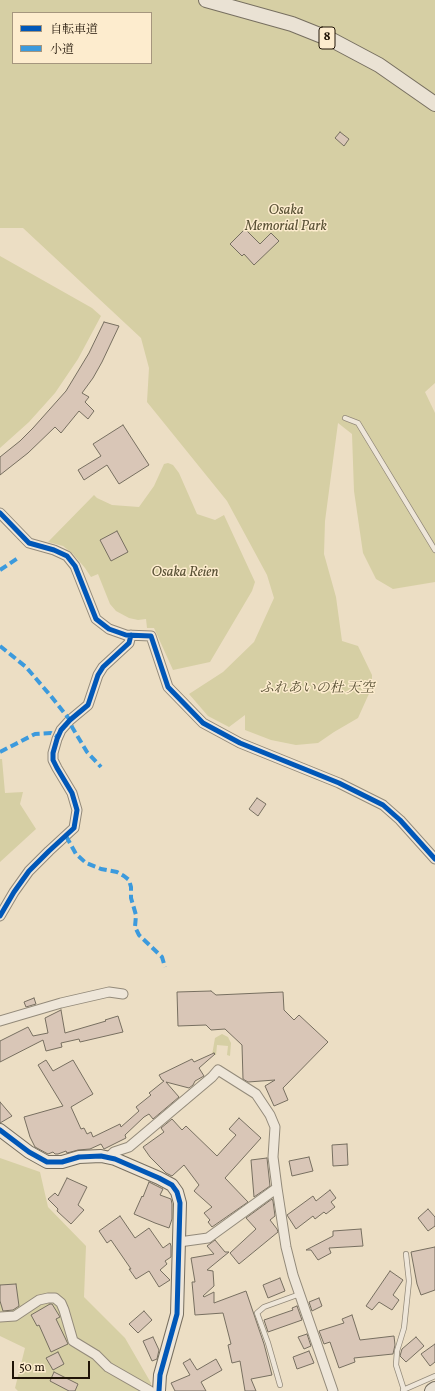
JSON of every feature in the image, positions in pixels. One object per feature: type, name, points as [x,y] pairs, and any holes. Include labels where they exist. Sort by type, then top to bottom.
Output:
[{"type":"main road","name":"8","points":[[206,0],[292,24],[332,40],[379,65],[435,104]]},
{"type":"street","points":[[0,513],[29,543],[54,550],[67,556],[75,566],[96,619],[109,629],[126,635],[151,636],[168,687],[203,723],[240,743],[339,783],[383,805],[400,820],[435,859]]},
{"type":"street","points":[[0,916],[14,892],[29,871],[48,851],[74,828],[77,810],[74,799],[56,768],[54,760],[53,753],[57,739],[61,730],[70,720],[88,705],[98,675],[103,667],[129,643],[131,635]]},
{"type":"street","points":[[0,1021],[61,1003],[109,992],[123,994]]},
{"type":"street","points":[[108,1157],[114,1152],[129,1147],[212,1077],[218,1070],[256,1094],[270,1115],[275,1127],[273,1157],[286,1247],[300,1294],[333,1391]]},
{"type":"street","points":[[0,1130],[29,1152],[47,1162],[62,1162],[79,1157],[108,1157],[172,1185],[180,1203],[177,1314],[160,1375],[159,1391]]},
{"type":"street","points":[[179,1242],[208,1238],[277,1188]]},
{"type":"street","points":[[0,1317],[15,1316],[39,1300],[55,1298],[61,1303],[64,1310],[73,1341],[96,1355],[108,1367],[150,1391]]},
{"type":"lane","points":[[345,418],[358,423],[435,550]]},
{"type":"lane","points":[[406,1254],[409,1281],[404,1328],[397,1352],[396,1365],[403,1390],[435,1376]]},
{"type":"lane","points":[[280,1385],[257,1312],[264,1307],[300,1294]]},
{"type":"green space","points":[[0,0],[435,0],[435,383],[425,392],[435,413],[435,582],[393,589],[376,579],[363,553],[354,491],[352,434],[338,423],[325,521],[324,554],[336,597],[342,641],[358,646],[372,675],[372,687],[358,718],[318,743],[296,745],[271,740],[245,730],[245,715],[229,727],[208,716],[189,694],[223,672],[254,642],[274,598],[267,575],[227,501],[147,402],[149,368],[141,338],[23,228],[0,228]]},
{"type":"green space","points":[[0,256],[92,308],[101,316],[78,359],[55,393],[29,422],[0,448]]},
{"type":"green space","name":"Osaka Reien","points":[[168,463],[173,465],[179,473],[197,514],[215,520],[224,515],[255,582],[252,591],[210,662],[173,670],[154,628],[147,628],[146,619],[138,620],[129,618],[116,611],[110,604],[98,574],[91,577],[73,554],[63,546],[48,542],[94,495],[112,505],[139,507],[154,486],[164,464]]},
{"type":"green space","points":[[0,759],[2,759],[5,793],[23,792],[20,804],[36,829],[0,862]]},
{"type":"green space","points":[[222,1034],[228,1037],[231,1043],[230,1056],[227,1055],[228,1046],[217,1045],[216,1055],[212,1055],[215,1038]]},
{"type":"green space","points":[[0,1158],[40,1172],[48,1207],[86,1246],[84,1297],[125,1338],[151,1383],[150,1391],[18,1391],[15,1388],[25,1348],[0,1336]]},
{"type":"building","points":[[340,132],[349,139],[344,146],[335,138]]},
{"type":"building","points":[[245,229],[260,244],[271,233],[279,241],[254,265],[244,254],[242,256],[230,244]]},
{"type":"building","points":[[104,322],[119,326],[102,362],[82,393],[89,397],[85,402],[94,411],[88,419],[79,411],[61,433],[55,427],[28,453],[0,475],[0,457],[33,428],[66,391],[89,353]]},
{"type":"building","points":[[123,425],[149,465],[119,484],[107,465],[84,480],[78,470],[101,456],[93,444]]},
{"type":"building","points":[[117,531],[128,552],[111,561],[100,540]]},
{"type":"building","points":[[257,798],[266,804],[258,816],[249,809]]},
{"type":"building","points":[[211,991],[216,995],[283,992],[284,1010],[294,1020],[299,1015],[328,1042],[283,1088],[288,1100],[274,1106],[265,1086],[275,1080],[248,1082],[243,1079],[242,1045],[225,1029],[211,1030],[206,1025],[178,1026],[177,992]]},
{"type":"building","points":[[34,998],[36,1004],[26,1007],[24,1002]]},
{"type":"building","points":[[61,1010],[65,1033],[118,1016],[123,1032],[80,1042],[79,1039],[61,1043],[62,1047],[46,1051],[43,1040],[0,1062],[0,1041],[28,1027],[33,1036],[48,1033],[45,1018]]},
{"type":"building","points":[[214,1053],[215,1054],[199,1068],[204,1076],[195,1081],[189,1088],[166,1082],[179,1097],[153,1119],[149,1114],[144,1117],[125,1135],[126,1138],[104,1149],[101,1144],[90,1149],[67,1153],[66,1151],[58,1154],[53,1152],[48,1154],[35,1147],[30,1137],[24,1117],[63,1106],[38,1065],[46,1060],[53,1071],[73,1060],[93,1094],[71,1107],[81,1129],[84,1128],[87,1134],[91,1132],[93,1137],[120,1124],[121,1127],[139,1111],[136,1107],[151,1095],[149,1093],[164,1081],[159,1075],[192,1059],[194,1062]]},
{"type":"building","points":[[0,1102],[12,1116],[0,1123]]},
{"type":"building","points":[[239,1118],[261,1138],[225,1178],[248,1202],[212,1227],[208,1222],[210,1220],[204,1213],[212,1207],[194,1191],[199,1185],[184,1165],[172,1176],[166,1173],[150,1157],[143,1147],[164,1132],[161,1128],[172,1119],[182,1130],[186,1126],[217,1156],[236,1135],[229,1129]]},
{"type":"building","points":[[347,1144],[348,1165],[333,1166],[332,1145]]},
{"type":"building","points":[[309,1157],[313,1171],[292,1176],[289,1161]]},
{"type":"building","points":[[267,1158],[270,1186],[254,1197],[251,1160]]},
{"type":"building","points":[[67,1178],[87,1187],[78,1205],[84,1210],[71,1224],[57,1211],[58,1209],[48,1199],[55,1193],[58,1196]]},
{"type":"building","points":[[149,1182],[163,1189],[160,1195],[171,1199],[172,1219],[169,1228],[134,1214]]},
{"type":"building","points":[[330,1190],[336,1198],[331,1202],[335,1207],[326,1214],[324,1212],[315,1219],[313,1216],[296,1229],[287,1215],[313,1196],[316,1201]]},
{"type":"building","points":[[272,1199],[275,1216],[270,1220],[278,1232],[239,1264],[230,1253],[256,1229],[246,1218]]},
{"type":"building","points":[[428,1209],[435,1217],[435,1226],[428,1231],[418,1218]]},
{"type":"building","points":[[120,1216],[135,1238],[149,1228],[163,1248],[170,1243],[171,1257],[165,1261],[167,1264],[160,1270],[170,1280],[159,1287],[149,1271],[136,1279],[111,1240],[107,1243],[99,1231]]},
{"type":"building","points":[[361,1229],[363,1246],[329,1248],[331,1253],[318,1260],[311,1250],[306,1250],[333,1236],[333,1231]]},
{"type":"building","points":[[215,1240],[225,1252],[229,1252],[207,1270],[213,1271],[214,1286],[203,1296],[204,1297],[214,1292],[214,1303],[246,1291],[264,1344],[272,1375],[251,1379],[256,1391],[245,1391],[240,1361],[232,1363],[228,1345],[231,1344],[223,1313],[195,1315],[192,1282],[195,1282],[191,1258],[214,1254],[207,1246]]},
{"type":"building","points":[[435,1247],[435,1290],[421,1295],[417,1284],[411,1252]]},
{"type":"building","points":[[390,1271],[403,1280],[393,1295],[399,1300],[392,1310],[379,1302],[372,1310],[366,1306]]},
{"type":"building","points":[[280,1278],[285,1291],[268,1298],[263,1285]]},
{"type":"building","points":[[16,1284],[19,1306],[13,1310],[3,1311],[0,1301],[0,1285]]},
{"type":"building","points":[[319,1298],[322,1306],[312,1311],[309,1302]]},
{"type":"building","points":[[52,1304],[60,1317],[56,1319],[68,1344],[51,1352],[39,1325],[37,1326],[31,1315]]},
{"type":"building","points":[[297,1306],[302,1320],[268,1332],[264,1320],[293,1310],[292,1308]]},
{"type":"building","points":[[144,1311],[152,1320],[138,1333],[129,1324]]},
{"type":"building","points":[[352,1315],[360,1340],[394,1336],[395,1345],[393,1354],[354,1358],[355,1362],[339,1368],[330,1342],[324,1344],[319,1331],[344,1323],[342,1319]]},
{"type":"building","points":[[307,1334],[311,1346],[304,1349],[298,1337]]},
{"type":"building","points":[[153,1337],[159,1350],[157,1359],[152,1361],[143,1341]]},
{"type":"building","points":[[416,1337],[424,1346],[406,1362],[400,1356],[402,1349]]},
{"type":"building","points":[[435,1344],[435,1362],[430,1366],[421,1354]]},
{"type":"building","points":[[309,1351],[314,1363],[297,1369],[293,1357]]},
{"type":"building","points":[[58,1352],[64,1364],[53,1370],[46,1358]]},
{"type":"building","points":[[190,1359],[197,1370],[216,1359],[222,1370],[201,1382],[206,1391],[175,1391],[171,1383],[190,1375],[183,1363]]},
{"type":"building","points":[[54,1372],[78,1384],[75,1391],[69,1391],[50,1381]]},
{"type":"marked path","points":[[0,570],[18,558]]},
{"type":"marked path","points":[[0,646],[26,667],[50,695],[70,720],[72,727],[87,752],[101,767]]},
{"type":"marked path","points":[[0,752],[35,734],[51,733],[58,737]]},
{"type":"marked path","points":[[66,836],[76,854],[86,863],[101,869],[117,872],[129,880],[131,887],[131,898],[136,915],[135,927],[139,935],[162,957],[165,967]]},
{"type":"cycle path","points":[[0,513],[29,543],[54,550],[67,556],[75,566],[96,619],[109,629],[126,635],[151,636],[168,687],[203,723],[240,743],[339,783],[383,805],[400,820],[435,859]]},
{"type":"cycle path","points":[[0,916],[14,892],[29,871],[74,828],[77,810],[72,793],[53,760],[53,753],[57,739],[61,730],[70,720],[88,705],[98,675],[103,667],[129,643],[131,635]]},
{"type":"cycle path","points":[[0,1130],[29,1152],[47,1162],[62,1162],[79,1157],[101,1156],[115,1159],[159,1178],[172,1185],[177,1192],[180,1203],[177,1314],[160,1375],[159,1391]]},
{"type":"park label","name":"Osaka Memorial Park","points":[[286,220]]},
{"type":"park label","name":"ふれあいの杜 天空","points":[[317,689]]}]
